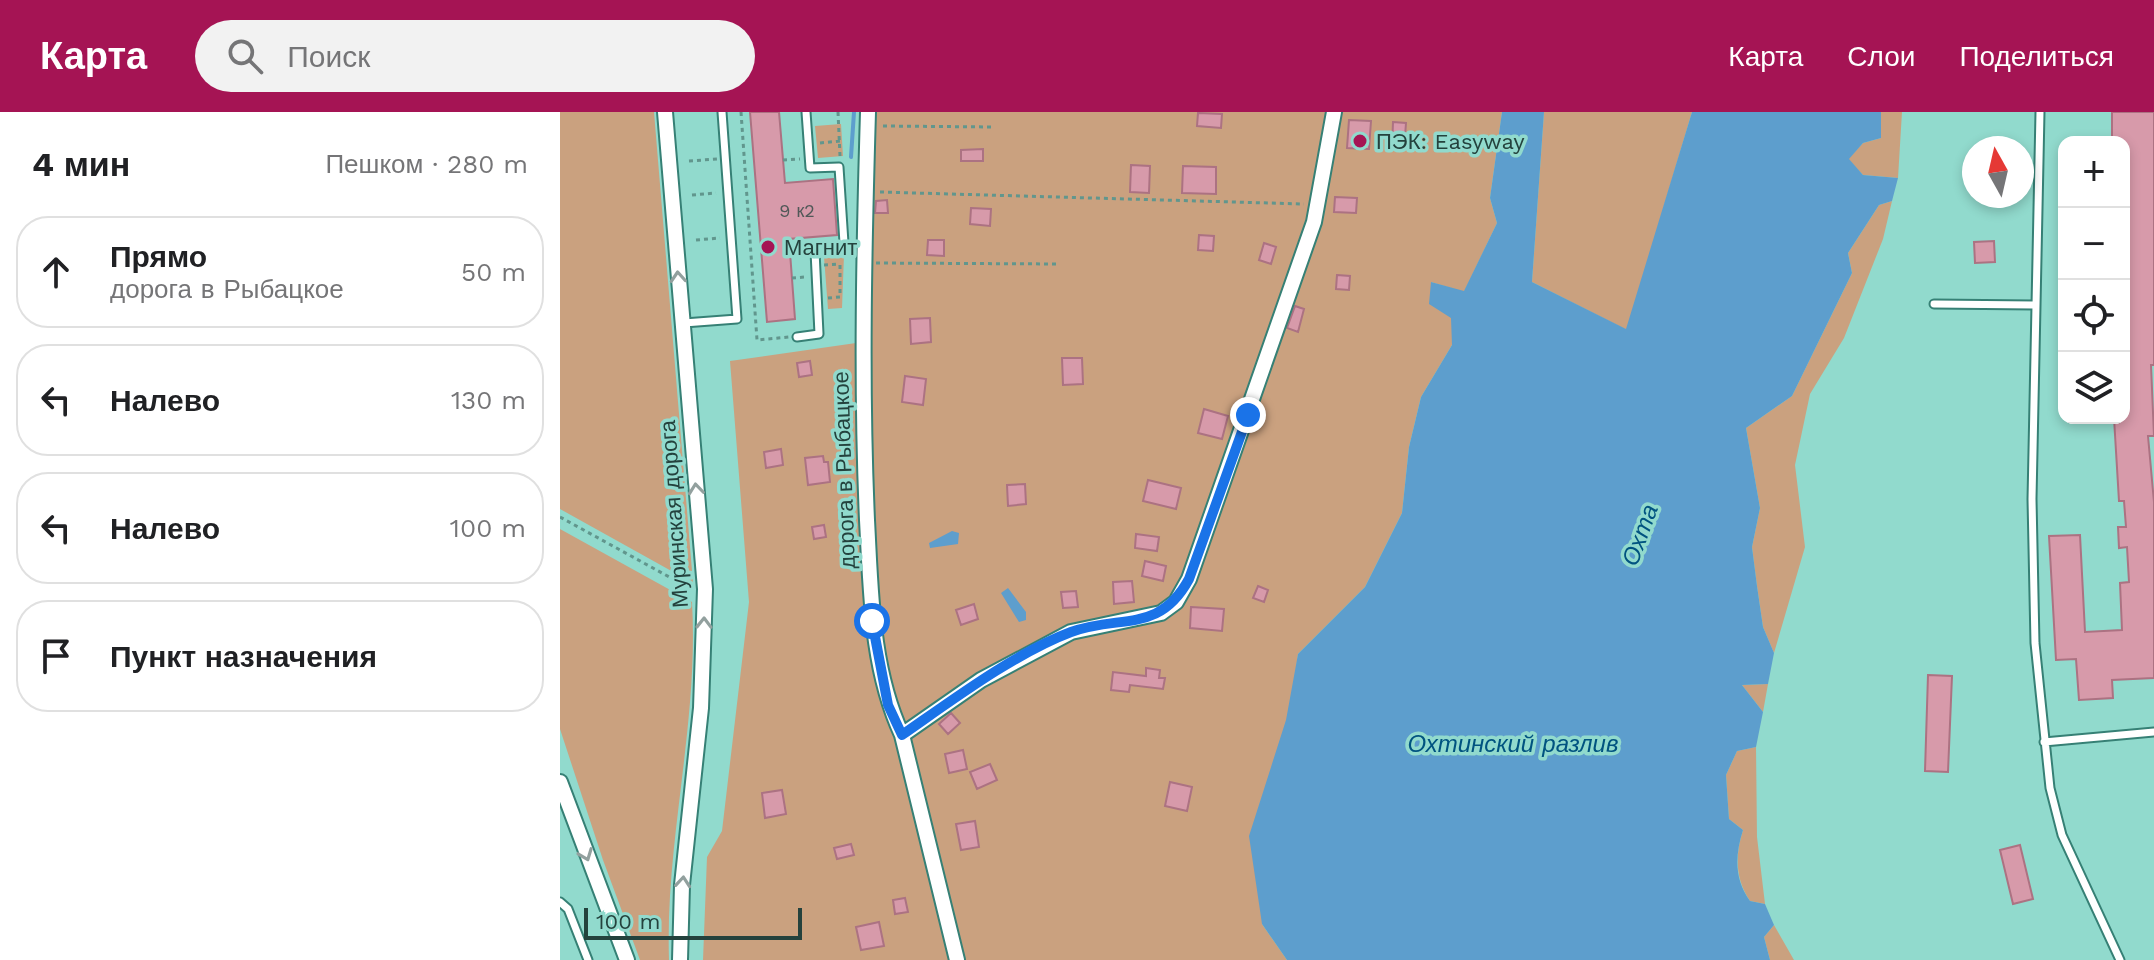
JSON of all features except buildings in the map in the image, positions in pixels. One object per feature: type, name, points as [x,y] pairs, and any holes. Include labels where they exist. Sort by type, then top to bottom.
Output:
[{"type":"street","name":"Муринская дорога","points":[[665,112],[705,589],[701,708],[682,885],[680,960]]},
{"type":"street","points":[[902,735],[981,680],[1071,632],[1161,613],[1176,602],[1189,579],[1314,222],[1334,112]]},
{"type":"street","name":"дорога в Рыбацкое","points":[[867,119],[863,427],[872,621],[888,705],[902,735],[957,960]]},
{"type":"street","points":[[560,782],[566,818],[627,960]]},
{"type":"lane","points":[[681,323],[737,319],[722,112]]},
{"type":"lane","points":[[797,337],[819,334],[815,251],[840,249],[844,243],[839,167],[810,168],[806,112]]},
{"type":"lane","points":[[2040,112],[2032,499],[2035,643],[2044,742],[2062,835],[2120,960]]},
{"type":"lane","points":[[1934,304],[2035,305]]},
{"type":"lane","points":[[2044,742],[2154,732]]},
{"type":"lane","points":[[560,902],[568,909],[588,960]]},
{"type":"path","points":[[741,112],[757,340],[797,337]]},
{"type":"path","points":[[838,112],[839,167]]},
{"type":"path","points":[[867,119],[994,127]]},
{"type":"path","points":[[808,144],[840,141]]},
{"type":"path","points":[[783,160],[809,158]]},
{"type":"path","points":[[866,192],[1316,204]]},
{"type":"path","points":[[818,298],[840,297],[840,249]]},
{"type":"path","points":[[864,263],[1060,264]]},
{"type":"path","points":[[816,266],[840,264]]},
{"type":"path","points":[[560,517],[679,585],[694,590]]},
{"type":"shaded area","points":[[560,112],[654,112],[693,583],[560,509]]},
{"type":"shaded area","points":[[873,112],[1502,112],[1490,198],[1497,223],[1464,292],[1431,282],[1452,318],[1452,345],[1421,397],[1409,447],[1402,513],[1365,587],[1298,654],[1262,924],[1287,960],[703,960],[707,857],[722,831],[749,602],[730,361],[870,341]]},
{"type":"shaded area","points":[[1544,112],[1692,112],[1627,330],[1532,282]]},
{"type":"shaded area","points":[[1881,112],[1902,112],[1898,178],[1863,175],[1848,159],[1863,143],[1881,138]]},
{"type":"shaded area","points":[[841,124],[843,156],[818,158],[815,126]]},
{"type":"shaded area","points":[[1892,201],[1883,239],[1844,338],[1810,394],[1795,465],[1805,547],[1774,653],[1763,627],[1752,547],[1760,508],[1746,428],[1792,396],[1852,273],[1848,253],[1879,205]]},
{"type":"shaded area","points":[[844,255],[842,308],[828,309],[824,257]]},
{"type":"shaded area","points":[[560,529],[692,602],[691,692],[672,870],[669,960],[640,960],[560,729]]},
{"type":"shaded area","points":[[1768,684],[1763,712],[1742,685]]},
{"type":"shaded area","points":[[1756,747],[1757,837],[1765,904],[1750,901],[1741,884],[1738,858],[1743,830],[1729,819],[1726,775],[1737,751]]},
{"type":"shaded area","points":[[1774,925],[1794,960],[1770,960],[1764,937]]},
{"type":"water","name":"Охтинский разлив","points":[[1502,112],[1544,112],[1532,282],[1626,329],[1692,112],[1881,112],[1881,138],[1863,143],[1849,159],[1863,175],[1898,178],[1892,201],[1879,205],[1848,253],[1852,273],[1792,396],[1746,428],[1760,508],[1752,547],[1763,627],[1774,653],[1768,684],[1742,685],[1763,712],[1756,747],[1737,751],[1726,775],[1729,819],[1743,830],[1737,858],[1741,884],[1750,901],[1765,904],[1774,925],[1764,937],[1770,960],[1287,960],[1262,924],[1249,836],[1286,720],[1298,654],[1365,587],[1402,513],[1409,447],[1421,397],[1452,345],[1451,318],[1429,304],[1431,282],[1464,291],[1497,223],[1490,198]]},
{"type":"water","points":[[952,531],[959,533],[958,544],[930,548],[929,543]]},
{"type":"water","points":[[1008,588],[1026,612],[1026,620],[1019,622],[1001,593]]},
{"type":"waterway","points":[[851,157],[854,112]]},
{"type":"place","name":"ПЭК: Easyway","points":[[1360,141]]},
{"type":"place","name":"Магнит","points":[[768,247]]},
{"type":"route","points":[[872,621],[888,705],[902,735],[981,680],[1071,632],[1161,613],[1176,602],[1189,579],[1248,415]]},
{"type":"water label","name":"Охта","points":[[1640,535]]}]
